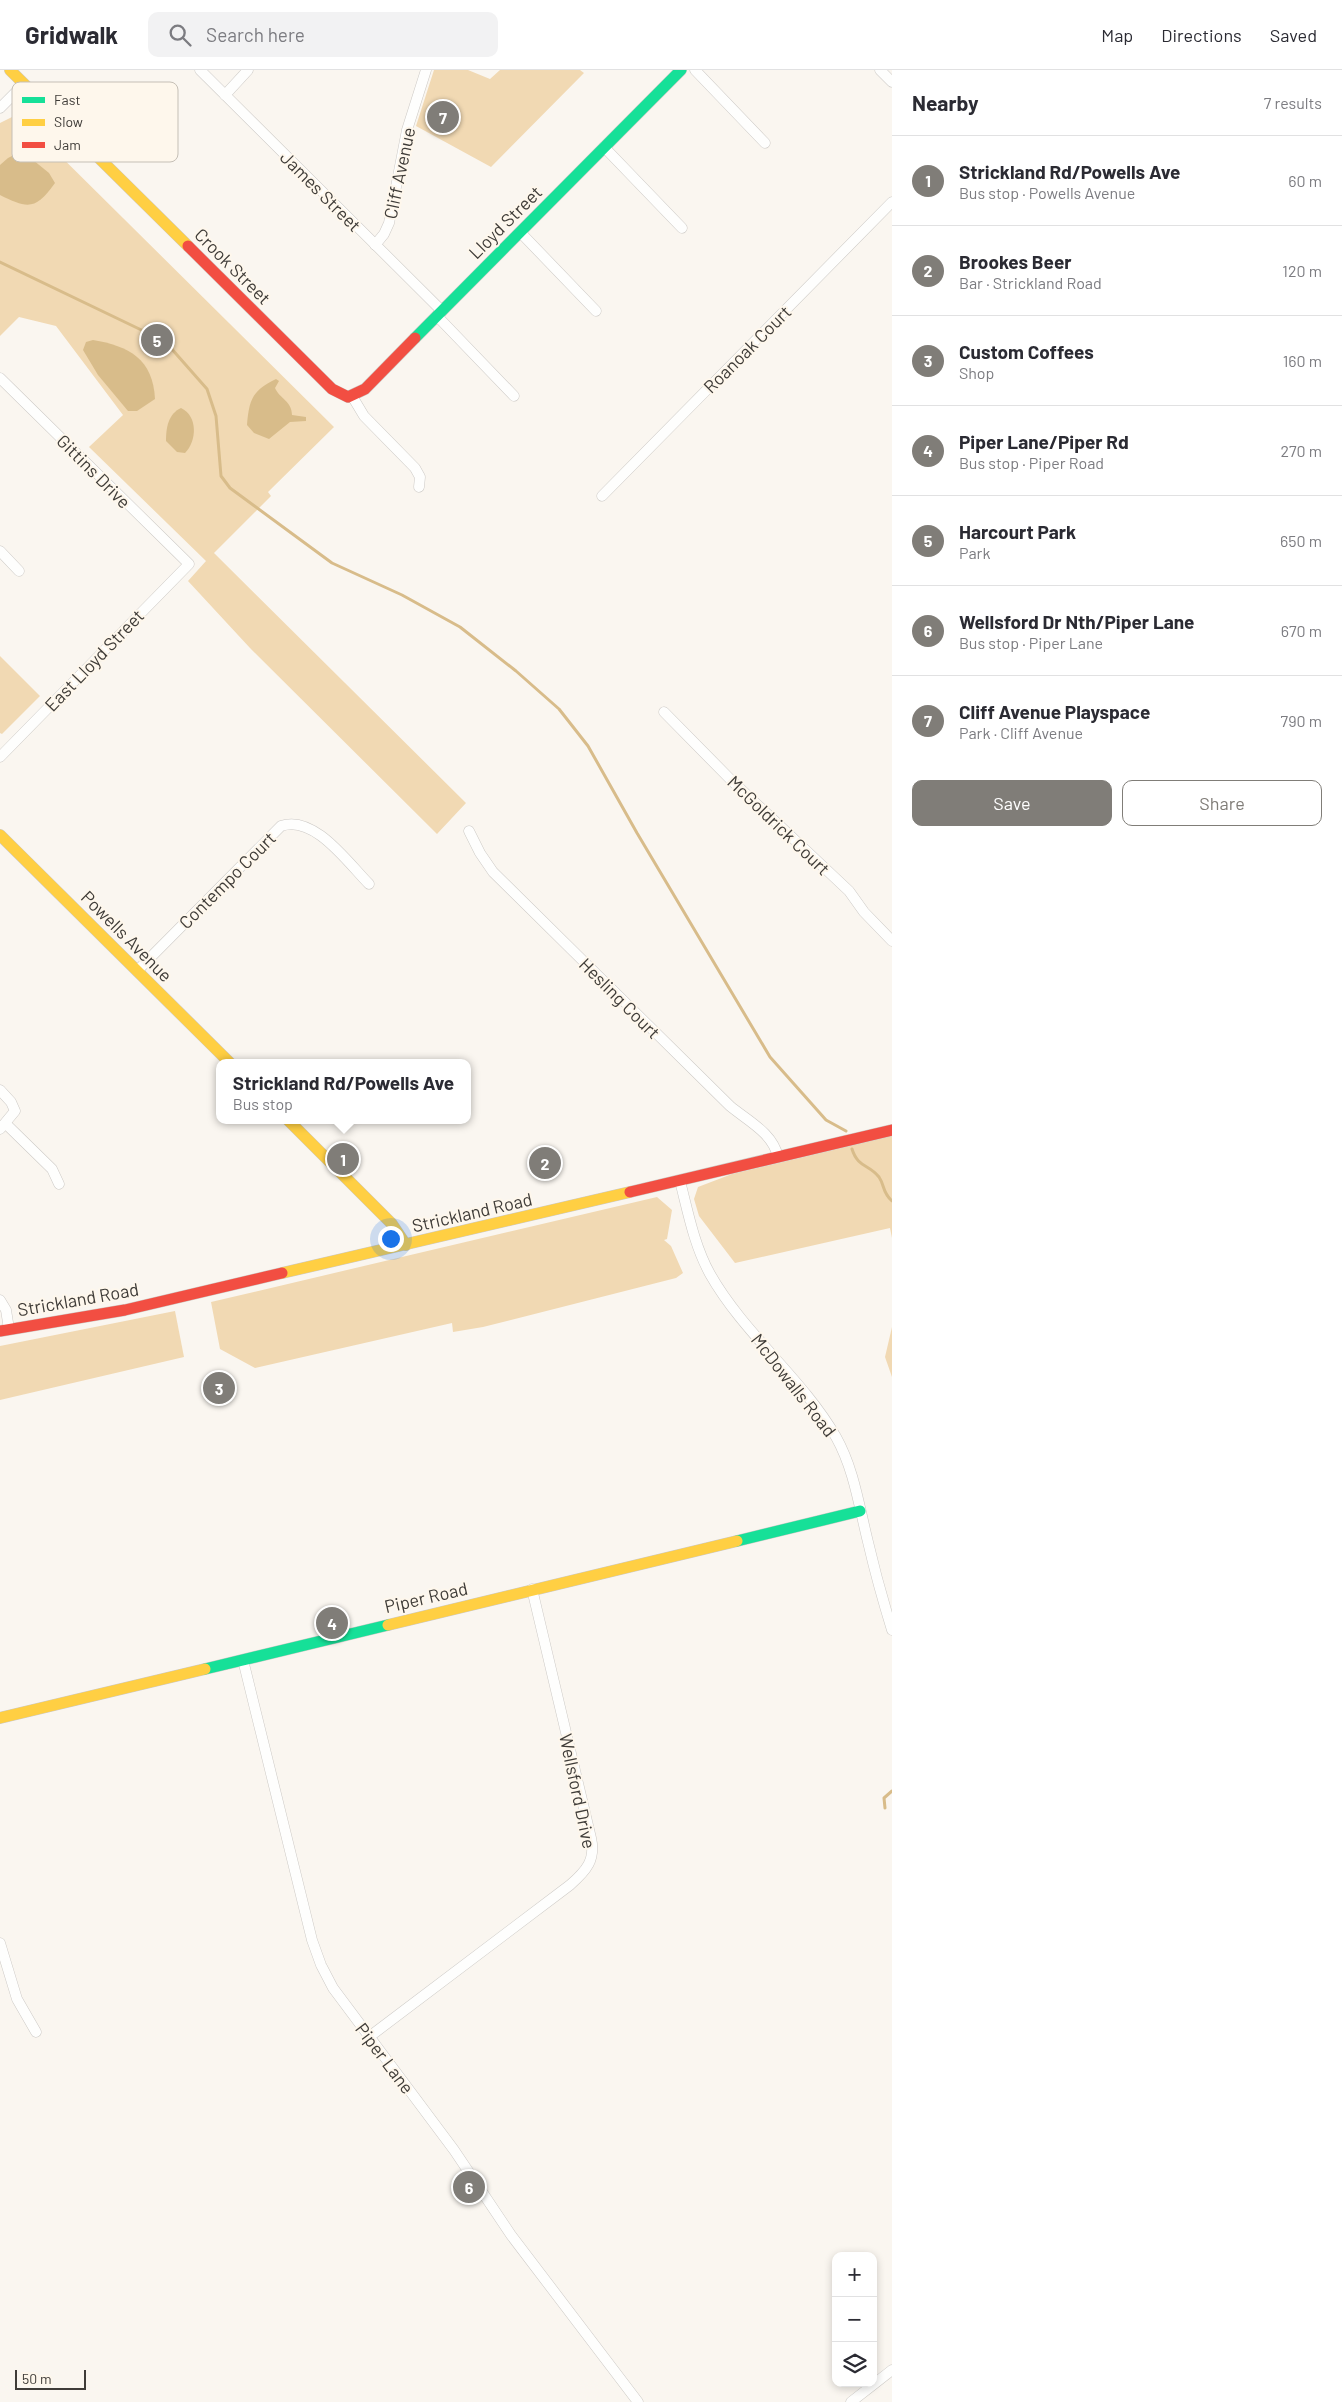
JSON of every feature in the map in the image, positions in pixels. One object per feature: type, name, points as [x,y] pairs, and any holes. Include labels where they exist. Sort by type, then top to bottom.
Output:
[{"type":"street","name":"Crook Street","points":[[10,70],[22,82]]},
{"type":"street","name":"James Street","points":[[200,70],[375,245],[514,396]]},
{"type":"street","points":[[225,95],[248,70]]},
{"type":"street","name":"Cliff Avenue","points":[[375,245],[389,223],[407,130],[426,70]]},
{"type":"street","name":"Lloyd Street","points":[[352,396],[365,389],[681,70]]},
{"type":"street","points":[[695,70],[765,143]]},
{"type":"street","points":[[880,70],[892,82]]},
{"type":"street","points":[[0,108],[12,96]]},
{"type":"street","points":[[604,147],[682,228]]},
{"type":"street","name":"Crook Street","points":[[103,162],[332,389],[345,396],[352,396]]},
{"type":"street","name":"Roanoak Court","points":[[602,496],[892,202]]},
{"type":"street","points":[[520,232],[596,311]]},
{"type":"street","name":"Gittins Drive","points":[[0,378],[188,564]]},
{"type":"street","points":[[352,396],[360,412],[415,468],[420,477],[419,487]]},
{"type":"street","points":[[0,551],[19,570]]},
{"type":"street","name":"East Lloyd Street","points":[[0,757],[188,564]]},
{"type":"street","name":"McGoldrick Court","points":[[664,712],[730,779],[849,891],[864,912],[892,941]]},
{"type":"street","name":"Contempo Court","points":[[137,971],[281,826],[295,823],[314,830],[369,884]]},
{"type":"street","name":"Hesling Court","points":[[468,831],[480,854],[493,872],[730,1106],[765,1134],[776,1148],[778,1157]]},
{"type":"street","name":"Powells Avenue","points":[[0,835],[226,1059]]},
{"type":"street","points":[[0,1090],[14,1107],[12,1116],[3,1126],[52,1169],[59,1184]]},
{"type":"street","points":[[292,1124],[392,1224],[402,1236],[406,1245]]},
{"type":"street","name":"Strickland Road","points":[[5,1330],[125,1310],[892,1130]]},
{"type":"street","name":"McDowalls Road","points":[[680,1181],[695,1240],[711,1276],[835,1436],[851,1472],[892,1630]]},
{"type":"street","points":[[0,1300],[6,1310],[5,1330]]},
{"type":"street","name":"Piper Road","points":[[0,1718],[860,1511]]},
{"type":"street","name":"Wellsford Drive","points":[[369,2038],[570,1885],[588,1866],[592,1857],[591,1838],[532,1589]]},
{"type":"street","name":"Piper Lane","points":[[244,1660],[316,1952],[333,1988],[463,2163],[512,2235],[638,2402]]},
{"type":"street","points":[[0,1943],[17,1999],[36,2032]]},
{"type":"street","points":[[851,2402],[892,2370]]},
{"type":"shaded area","points":[[434,70],[468,70],[490,79],[500,70],[580,70],[584,73],[491,167],[416,126]]},
{"type":"shaded area","points":[[12,117],[12,162],[66,162],[334,427],[268,492],[271,496],[214,553],[466,803],[437,834],[250,648],[188,581],[206,561],[89,447],[123,415],[56,326],[19,317],[0,336],[0,123]]},
{"type":"shaded area","points":[[12,156],[12,162],[36,162],[49,173],[55,183],[42,198],[31,204],[18,203],[0,195],[0,165]]},
{"type":"shaded area","points":[[93,340],[118,346],[137,357],[150,374],[155,399],[137,411],[128,411],[98,375],[83,350],[86,342]]},
{"type":"shaded area","points":[[276,379],[279,381],[275,388],[290,406],[292,415],[306,417],[306,421],[290,422],[269,439],[254,433],[247,425],[248,416],[251,402],[257,392]]},
{"type":"shaded area","points":[[181,408],[187,412],[194,429],[192,442],[185,453],[177,452],[166,441],[167,426],[173,414]]},
{"type":"shaded area","points":[[0,656],[40,696],[2,734],[0,733]]},
{"type":"shaded area","points":[[892,1136],[892,1238],[890,1228],[735,1263],[699,1216],[694,1199],[698,1187],[732,1174]]},
{"type":"shaded area","points":[[657,1197],[672,1210],[667,1239],[664,1240],[671,1246],[683,1273],[676,1278],[483,1327],[453,1332],[452,1323],[255,1368],[220,1349],[211,1302]]},
{"type":"shaded area","points":[[175,1311],[184,1357],[0,1400],[0,1346]]},
{"type":"shaded area","points":[[892,1327],[892,1377],[885,1357]]},
{"type":"waterway","points":[[0,262],[156,337],[170,347],[207,389],[216,416],[221,476],[230,488],[332,563],[402,595],[460,627],[516,671],[559,709],[588,746],[637,833],[770,1057],[826,1120],[846,1131]]},
{"type":"waterway","points":[[852,1149],[857,1160],[879,1177],[887,1195],[892,1201]]},
{"type":"waterway","points":[[885,1808],[884,1798],[892,1791]]},
{"type":"traffic: fast","points":[[415,338],[681,70]]},
{"type":"traffic: fast","points":[[737,1541],[860,1511]]},
{"type":"traffic: fast","points":[[205,1669],[388,1625]]},
{"type":"traffic: slow","points":[[10,70],[22,82]]},
{"type":"traffic: slow","points":[[103,162],[188,246]]},
{"type":"traffic: slow","points":[[0,835],[226,1059]]},
{"type":"traffic: slow","points":[[292,1124],[392,1224],[406,1245]]},
{"type":"traffic: slow","points":[[282,1273],[630,1192]]},
{"type":"traffic: slow","points":[[388,1625],[737,1541]]},
{"type":"traffic: slow","points":[[0,1718],[205,1669]]},
{"type":"traffic: jam","points":[[188,246],[332,389],[348,397],[365,389],[415,338]]},
{"type":"traffic: jam","points":[[630,1192],[892,1130]]},
{"type":"traffic: jam","points":[[0,1331],[125,1310],[282,1273]]},
{"type":"place","name":"Cliff Avenue Playspace","points":[[443,117]]},
{"type":"place","name":"Harcourt Park","points":[[157,340]]},
{"type":"place","name":"Strickland Rd/Powells Ave","points":[[343,1159]]},
{"type":"place","name":"Brookes Beer","points":[[545,1163]]},
{"type":"place","name":"Custom Coffees","points":[[219,1388]]},
{"type":"place","name":"Piper Lane/Piper Rd","points":[[332,1623]]},
{"type":"place","name":"Wellsford Dr Nth/Piper Lane","points":[[469,2187]]}]
